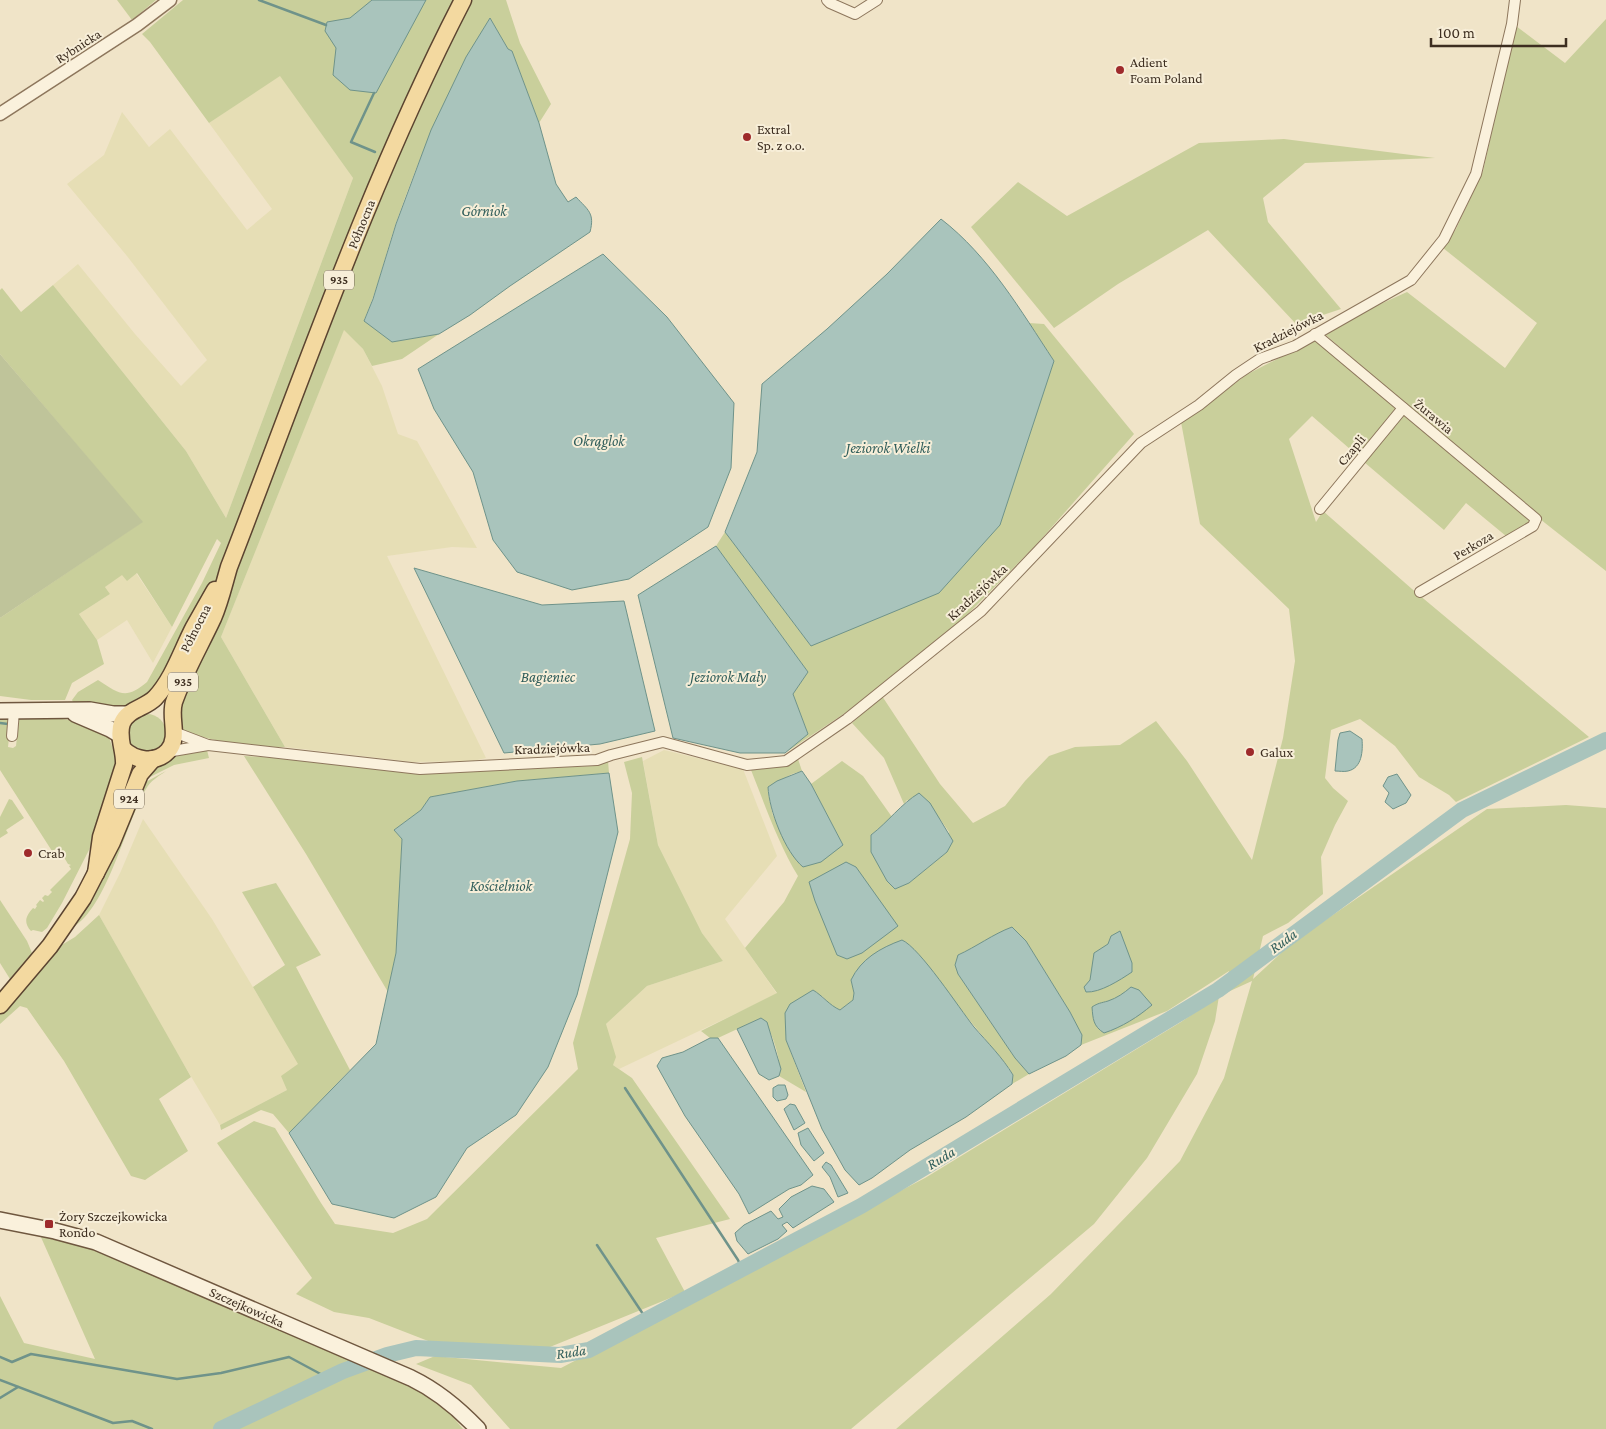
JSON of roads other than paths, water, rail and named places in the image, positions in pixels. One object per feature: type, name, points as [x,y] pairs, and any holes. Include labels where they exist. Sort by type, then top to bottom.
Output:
[{"type":"main road","name":"Północna","points":[[173,726],[172,711],[175,700],[199,644],[213,618],[229,567],[351,249],[388,157],[443,38],[463,0]]},
{"type":"main road","name":"Północna","points":[[134,711],[154,699],[163,686],[229,567]]},
{"type":"main road","points":[[7,711],[90,710],[113,714],[149,708],[159,711],[173,726]]},
{"type":"main road","points":[[69,711],[104,726],[135,757],[160,756]]},
{"type":"main road","name":"924","points":[[96,873],[101,837],[123,770],[122,724],[134,711]]},
{"type":"main road","name":"924","points":[[0,1005],[59,934],[88,890],[112,842],[140,774],[173,741],[173,726]]},
{"type":"main road","name":"Szczejkowicka","points":[[0,1220],[55,1231],[96,1242],[427,1385],[455,1405],[478,1429]]},
{"type":"street","name":"Rybnicka","points":[[0,114],[137,25],[170,0]]},
{"type":"street","points":[[827,0],[855,14],[876,0]]},
{"type":"street","name":"Kradziejówka","points":[[160,756],[208,745],[420,769],[597,760],[663,742],[746,765],[786,761],[847,719],[981,611],[1142,443],[1199,405],[1236,375],[1260,359],[1295,346],[1411,280],[1444,239],[1476,174],[1512,24],[1515,0]]},
{"type":"street","name":"Żurawia","points":[[1315,334],[1536,519]]},
{"type":"street","name":"Czapli","points":[[1320,509],[1403,408]]},
{"type":"street","name":"Perkoza","points":[[1420,592],[1533,526],[1536,519]]},
{"type":"street","points":[[7,711],[12,736]]},
{"type":"street","name":"Kradziejówka","points":[[173,726],[208,745]]},
{"type":"water","points":[[372,0],[426,0],[376,93],[350,90],[333,75],[336,48],[325,31],[327,22],[350,18]]},
{"type":"water","name":"Górniok","points":[[490,18],[508,49],[512,51],[539,123],[556,184],[568,202],[576,197],[587,209],[592,220],[590,232],[470,315],[439,334],[392,342],[364,321],[373,299],[396,224],[431,130],[466,57]]},
{"type":"water","name":"Jeziorok Wielki","points":[[941,219],[989,267],[1054,361],[1000,525],[939,593],[811,646],[725,532],[757,452],[762,384],[827,329],[887,274]]},
{"type":"water","name":"Okrąglok","points":[[603,254],[667,317],[734,403],[731,468],[708,527],[629,579],[572,590],[517,572],[493,540],[473,472],[434,409],[418,369]]},
{"type":"water","name":"Jeziorok Mały","points":[[716,546],[808,672],[793,694],[808,734],[785,753],[740,753],[673,738],[638,595]]},
{"type":"water","name":"Bagieniec","points":[[414,568],[542,605],[624,601],[655,731],[600,744],[504,753]]},
{"type":"water","points":[[1350,731],[1362,739],[1361,758],[1353,769],[1335,771],[1340,733]]},
{"type":"water","points":[[802,771],[811,784],[843,845],[821,862],[803,867],[790,851],[779,830],[771,807],[768,787],[777,781]]},
{"type":"water","name":"Kościelniok","points":[[609,773],[618,832],[577,995],[548,1067],[516,1115],[467,1148],[436,1197],[394,1218],[332,1204],[289,1133],[376,1044],[396,953],[402,839],[394,830],[421,810],[430,797],[517,781]]},
{"type":"water","points":[[1397,774],[1411,795],[1406,803],[1393,809],[1385,802],[1389,793],[1383,786],[1388,777]]},
{"type":"water","points":[[919,793],[930,803],[953,841],[947,852],[909,883],[895,889],[887,881],[871,852],[871,835],[906,802]]},
{"type":"water","points":[[846,862],[856,867],[898,926],[862,953],[847,959],[837,955],[809,882]]},
{"type":"water","points":[[1012,927],[1026,941],[1082,1035],[1081,1045],[1066,1056],[1029,1074],[1015,1058],[958,974],[955,965],[958,955]]},
{"type":"water","points":[[1120,931],[1132,963],[1132,972],[1104,988],[1086,992],[1084,987],[1090,980],[1094,953],[1108,944],[1111,936]]},
{"type":"water","points":[[902,940],[919,954],[974,1027],[1005,1062],[1013,1075],[1012,1084],[966,1117],[910,1150],[872,1178],[859,1185],[845,1170],[822,1129],[786,1040],[785,1013],[790,1004],[813,990],[840,1010],[853,1000],[854,993],[851,980],[860,966],[872,955]]},
{"type":"water","points":[[1131,987],[1139,990],[1152,1005],[1130,1021],[1104,1033],[1094,1022],[1092,1007],[1114,998]]},
{"type":"water","points":[[761,1018],[767,1022],[781,1069],[779,1076],[769,1080],[759,1074],[737,1029]]},
{"type":"water","points":[[710,1038],[718,1038],[813,1175],[801,1185],[789,1189],[749,1214],[739,1194],[685,1116],[657,1066],[662,1058],[683,1052]]},
{"type":"water","points":[[778,1085],[785,1085],[788,1095],[786,1099],[777,1101],[773,1097],[773,1088]]},
{"type":"water","points":[[790,1104],[795,1105],[805,1123],[794,1130],[784,1109]]},
{"type":"water","points":[[808,1128],[824,1153],[814,1161],[801,1145],[798,1133]]},
{"type":"water","points":[[826,1162],[831,1165],[848,1193],[838,1197],[830,1177],[822,1167]]},
{"type":"water","points":[[812,1186],[824,1189],[834,1202],[793,1228],[787,1222],[782,1225],[787,1231],[778,1239],[748,1254],[737,1241],[735,1233],[744,1225],[771,1211],[778,1219],[783,1217],[779,1209],[791,1197]]},
{"type":"waterway","points":[[259,0],[326,25]]},
{"type":"waterway","points":[[374,93],[351,142],[375,152]]},
{"type":"waterway","points":[[0,723],[8,724]]},
{"type":"waterway","name":"Ruda","points":[[221,1429],[343,1371],[387,1355],[416,1348],[560,1355],[589,1350],[861,1206],[1218,990],[1462,810],[1606,740]]},
{"type":"waterway","points":[[625,1088],[738,1260],[742,1269]]},
{"type":"waterway","points":[[597,1245],[647,1320]]},
{"type":"waterway","points":[[0,1357],[12,1362],[31,1354],[177,1379],[221,1373],[289,1357],[328,1378]]},
{"type":"waterway","points":[[0,1380],[113,1423],[132,1421],[152,1429]]},
{"type":"waterway","points":[[0,1398],[18,1387]]},
{"type":"place","name":"Adient Foam Poland","points":[[1120,70]]},
{"type":"place","name":"Extral Sp. z o.o.","points":[[747,137]]},
{"type":"place","name":"Galux","points":[[1250,752]]},
{"type":"place","name":"Crab","points":[[28,853]]},
{"type":"place","name":"Żory Szczejkowicka Rondo","points":[[49,1224]]}]
